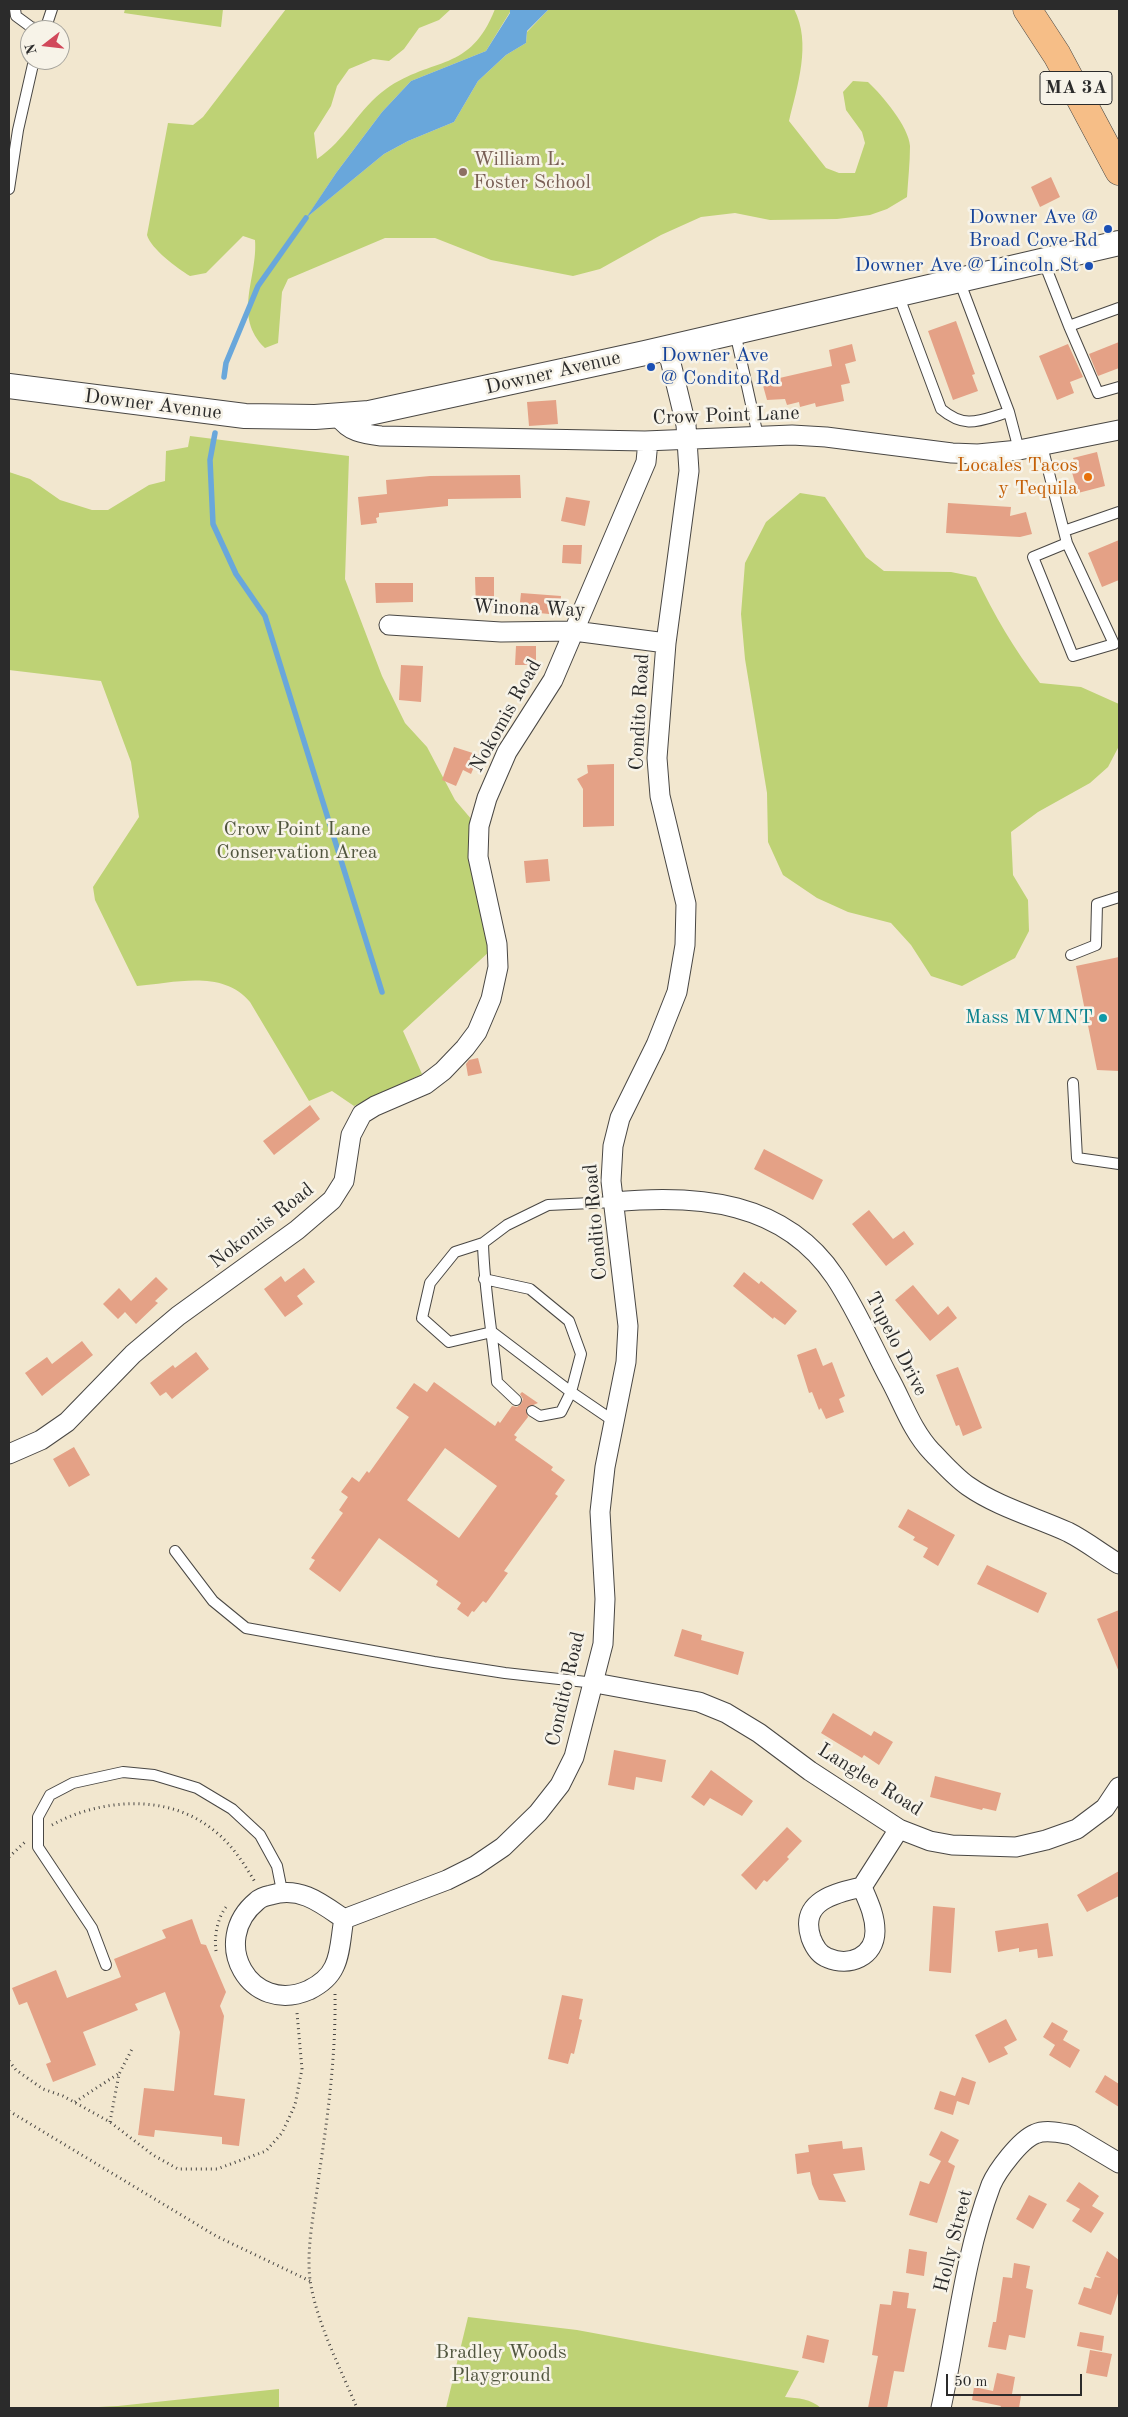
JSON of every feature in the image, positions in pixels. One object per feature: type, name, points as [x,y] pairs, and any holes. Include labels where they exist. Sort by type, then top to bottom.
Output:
[{"type":"main road","name":"MA 3A","points":[[1028,9],[1057,55],[1119,170]]},
{"type":"street","name":"Downer Avenue","points":[[9,386],[245,416],[338,416],[412,404],[735,332],[1119,243]]},
{"type":"street","name":"Condito Road","points":[[344,1919],[461,1873],[475,1866],[510,1840],[538,1813],[560,1785],[574,1757],[595,1683],[603,1644],[604,1599],[600,1512],[605,1467],[626,1362],[628,1326],[611,1181],[613,1146],[620,1118],[656,1044],[677,992],[685,945],[686,904],[660,796],[656,758],[666,643],[687,499],[690,462],[688,439],[667,347]]},
{"type":"street","name":"Crow Point Lane","points":[[338,416],[344,425],[352,430],[381,436],[648,441],[758,436],[826,436],[965,454],[1019,450],[1119,430]]},
{"type":"street","name":"Nokomis Road","points":[[9,1454],[41,1440],[67,1422],[133,1354],[171,1323],[297,1230],[332,1200],[344,1182],[351,1135],[362,1114],[375,1106],[426,1084],[447,1066],[477,1032],[491,999],[498,967],[497,944],[478,857],[479,826],[507,752],[553,680],[646,462],[648,441]]},
{"type":"street","name":"Winona Way","points":[[389,625],[501,632],[574,632],[666,643]]},
{"type":"street","name":"Tupelo Drive","points":[[614,1202],[659,1198],[712,1201],[748,1210],[780,1225],[808,1246],[834,1276],[853,1307],[911,1424],[931,1451],[968,1486],[1017,1511],[1069,1533],[1119,1564]]},
{"type":"street","name":"Langlee Road","points":[[595,1683],[699,1702],[726,1713],[759,1733],[810,1771],[898,1829],[930,1841],[952,1845],[1016,1847],[1046,1840],[1077,1830],[1105,1808],[1119,1787]]},
{"type":"street","points":[[862,1887],[898,1829]]},
{"type":"street","points":[[282,1891],[305,1894],[344,1919],[334,1967],[320,1985],[296,1996],[275,1996],[254,1985],[238,1965],[234,1944],[238,1924],[247,1909],[260,1898],[282,1891]]},
{"type":"street","name":"Holly Street","points":[[941,2408],[969,2260],[992,2183],[1018,2145],[1035,2133],[1053,2132],[1067,2134],[1072,2135],[1119,2164]]},
{"type":"lane","points":[[16,9],[16,16],[21,20]]},
{"type":"lane","points":[[9,189],[18,130],[32,70]]},
{"type":"lane","points":[[1043,260],[1098,393],[1119,389]]},
{"type":"lane","points":[[959,280],[1009,412],[1019,450]]},
{"type":"lane","points":[[898,294],[941,409],[953,420],[970,422],[1009,412]]},
{"type":"lane","points":[[1069,326],[1119,308]]},
{"type":"lane","points":[[735,332],[758,436]]},
{"type":"lane","points":[[1042,446],[1067,542],[1114,644],[1073,656],[1033,557],[1067,542]]},
{"type":"lane","points":[[1064,531],[1119,512]]},
{"type":"lane","points":[[1071,955],[1096,945],[1098,904],[1119,897]]},
{"type":"lane","points":[[1074,1083],[1077,1158],[1119,1164]]},
{"type":"lane","points":[[614,1202],[548,1205],[507,1225],[483,1243],[455,1252],[430,1283],[422,1318],[449,1342],[492,1332],[615,1422]]},
{"type":"lane","points":[[483,1243],[484,1279],[497,1382],[516,1400]]},
{"type":"lane","points":[[484,1279],[530,1289],[569,1321],[581,1354],[572,1392],[561,1412],[540,1416],[532,1411]]},
{"type":"lane","points":[[175,1551],[213,1601],[246,1628],[434,1662],[505,1673],[595,1683]]},
{"type":"lane","points":[[106,1965],[92,1928],[38,1847],[38,1816],[50,1795],[73,1782],[123,1772],[154,1774],[197,1788],[232,1809],[260,1835],[277,1866],[282,1891]]},
{"type":"path","points":[[9,1858],[37,1833],[67,1816],[92,1808],[138,1803],[190,1816],[211,1828],[232,1846],[255,1883],[248,1887]]},
{"type":"path","points":[[218,1958],[215,1942],[218,1926],[229,1904]]},
{"type":"path","points":[[334,1967],[334,2054],[308,2257],[310,2282],[317,2307],[356,2408]]},
{"type":"path","points":[[9,2061],[16,2070],[43,2089],[75,2102],[110,2122],[153,2155],[178,2169],[217,2169],[266,2151],[282,2133],[295,2105],[302,2069],[297,2012],[292,2013]]},
{"type":"path","points":[[110,2122],[119,2074],[132,2048]]},
{"type":"path","points":[[75,2102],[119,2074]]},
{"type":"path","points":[[9,2111],[216,2236],[310,2282]]},
{"type":"green space","points":[[125,9],[223,9],[221,27],[124,13]]},
{"type":"green space","points":[[286,9],[451,9],[439,20],[419,28],[404,49],[389,61],[373,59],[349,69],[337,86],[331,106],[314,133],[317,159],[336,143],[368,105],[386,89],[403,79],[462,54],[474,44],[485,29],[495,9],[510,9],[486,51],[411,81],[382,112],[336,173],[307,217],[384,154],[408,141],[454,122],[478,81],[506,55],[526,43],[527,32],[549,9],[794,9],[802,36],[802,50],[799,80],[789,121],[826,168],[839,173],[855,173],[865,143],[862,132],[846,110],[843,92],[853,81],[868,82],[894,112],[908,138],[910,152],[907,197],[887,209],[870,215],[837,219],[770,220],[735,213],[701,217],[661,235],[600,269],[573,276],[491,260],[435,238],[385,238],[288,279],[282,292],[278,343],[265,348],[255,336],[248,310],[255,240],[243,236],[206,273],[190,276],[159,252],[147,235],[168,123],[193,125],[203,117]]},
{"type":"green space","name":"Crow Point Lane Conservation Area","points":[[190,436],[349,456],[345,579],[382,676],[405,723],[427,747],[455,800],[472,820],[491,950],[403,1031],[422,1074],[354,1106],[332,1091],[309,1101],[250,1002],[239,992],[226,985],[197,980],[137,986],[95,900],[93,887],[139,817],[131,762],[101,681],[9,670],[9,472],[30,479],[60,500],[92,510],[108,510],[149,485],[165,481],[166,451],[188,447]]},
{"type":"green space","points":[[800,493],[825,497],[866,557],[884,571],[951,572],[976,577],[1005,632],[1040,683],[1081,687],[1119,704],[1119,746],[1108,767],[1090,783],[1038,812],[1011,832],[1013,875],[1028,900],[1029,931],[1015,958],[962,986],[931,976],[911,945],[891,923],[848,912],[817,898],[783,875],[768,842],[767,793],[745,659],[741,614],[745,563],[766,522]]},
{"type":"green space","name":"Bradley Woods Playground","points":[[468,2317],[577,2330],[799,2371],[785,2397],[809,2401],[821,2408],[446,2408]]},
{"type":"green space","points":[[279,2389],[279,2408],[79,2408],[118,2406]]},
{"type":"water","points":[[510,9],[549,9],[527,31],[526,43],[506,55],[478,81],[454,122],[408,141],[384,154],[306,218],[336,173],[382,112],[411,81],[486,51],[510,13]]},
{"type":"building","points":[[1051,177],[1060,197],[1040,207],[1031,187]]},
{"type":"building","points":[[956,321],[975,374],[972,375],[978,391],[953,400],[928,331]]},
{"type":"building","points":[[1119,342],[1119,368],[1098,376],[1089,354]]},
{"type":"building","points":[[852,344],[856,361],[845,364],[850,383],[841,385],[844,401],[816,407],[815,403],[800,407],[799,402],[787,405],[785,399],[767,400],[762,382],[832,366],[829,350]]},
{"type":"building","points":[[1068,344],[1083,377],[1070,382],[1074,393],[1057,400],[1039,356]]},
{"type":"building","points":[[556,400],[558,424],[529,426],[527,402]]},
{"type":"building","name":"Locales Tacos y Tequila","points":[[1097,452],[1105,486],[1078,493],[1071,469],[1076,468],[1073,458]]},
{"type":"building","points":[[520,475],[521,498],[448,499],[448,506],[379,513],[379,517],[376,518],[377,523],[361,525],[358,497],[387,494],[386,480],[430,476]]},
{"type":"building","points":[[566,497],[590,501],[585,526],[561,521]]},
{"type":"building","points":[[948,503],[1011,507],[1010,516],[1026,512],[1032,534],[1020,537],[946,533]]},
{"type":"building","points":[[1119,540],[1119,580],[1102,587],[1088,553]]},
{"type":"building","points":[[563,545],[582,545],[581,564],[562,563]]},
{"type":"building","points":[[475,577],[494,577],[494,607],[476,608]]},
{"type":"building","points":[[375,583],[413,583],[413,602],[376,603]]},
{"type":"building","points":[[521,593],[561,596],[559,615],[519,611]]},
{"type":"building","points":[[516,646],[536,646],[536,665],[515,665]]},
{"type":"building","points":[[401,665],[423,666],[421,702],[399,700]]},
{"type":"building","points":[[454,747],[479,755],[471,774],[463,770],[456,786],[442,780]]},
{"type":"building","points":[[614,764],[614,826],[583,827],[583,789],[577,779],[588,773],[587,765]]},
{"type":"building","points":[[548,859],[550,881],[526,883],[524,861]]},
{"type":"building","name":"Mass MVMNT","points":[[1119,957],[1119,1071],[1097,1070],[1076,966]]},
{"type":"building","points":[[478,1058],[482,1073],[468,1076],[466,1064],[469,1060]]},
{"type":"building","points":[[310,1105],[320,1119],[274,1155],[263,1141]]},
{"type":"building","points":[[764,1149],[823,1180],[813,1200],[754,1169]]},
{"type":"building","points":[[869,1210],[893,1239],[904,1231],[914,1244],[886,1266],[852,1224]]},
{"type":"building","points":[[304,1268],[315,1282],[297,1296],[303,1304],[285,1317],[264,1289],[281,1276],[285,1282]]},
{"type":"building","points":[[744,1272],[759,1284],[761,1281],[797,1311],[785,1325],[774,1317],[773,1319],[733,1286]]},
{"type":"building","points":[[156,1277],[168,1289],[155,1301],[158,1303],[136,1324],[125,1312],[118,1319],[103,1304],[119,1288],[131,1301]]},
{"type":"building","points":[[913,1285],[938,1315],[948,1306],[957,1318],[930,1341],[895,1300]]},
{"type":"building","points":[[82,1341],[93,1355],[42,1396],[25,1373],[47,1357],[52,1364]]},
{"type":"building","points":[[816,1348],[823,1366],[832,1362],[845,1396],[839,1399],[844,1412],[826,1419],[821,1408],[819,1410],[812,1392],[809,1393],[797,1355]]},
{"type":"building","points":[[196,1352],[209,1369],[172,1399],[166,1392],[160,1396],[150,1383],[173,1365],[175,1368]]},
{"type":"building","points":[[958,1367],[982,1428],[963,1436],[959,1425],[956,1426],[936,1375]]},
{"type":"building","points":[[434,1382],[495,1426],[498,1421],[500,1423],[512,1406],[517,1407],[521,1404],[523,1399],[520,1394],[522,1392],[538,1403],[526,1408],[528,1417],[514,1435],[517,1437],[515,1440],[553,1467],[551,1470],[565,1480],[555,1494],[558,1496],[504,1571],[508,1573],[486,1603],[483,1601],[468,1617],[457,1609],[461,1603],[436,1585],[438,1581],[379,1538],[340,1592],[309,1569],[315,1560],[311,1558],[343,1513],[339,1510],[348,1497],[341,1492],[352,1477],[359,1482],[367,1471],[369,1473],[409,1417],[396,1408],[414,1383],[427,1392]],"holes":[[[445,1448],[497,1486],[459,1538],[407,1500]]]},
{"type":"building","points":[[74,1447],[90,1475],[69,1487],[53,1459]]},
{"type":"building","points":[[908,1509],[955,1535],[938,1566],[923,1557],[928,1548],[913,1540],[915,1537],[898,1527]]},
{"type":"building","points":[[987,1565],[1047,1593],[1038,1613],[977,1584]]},
{"type":"building","points":[[1119,1610],[1119,1672],[1097,1619]]},
{"type":"building","points":[[682,1629],[702,1635],[701,1640],[744,1652],[738,1675],[674,1656]]},
{"type":"building","points":[[833,1713],[871,1736],[874,1731],[893,1742],[879,1765],[864,1755],[862,1758],[821,1733]]},
{"type":"building","points":[[614,1750],[666,1760],[662,1782],[636,1777],[634,1790],[608,1785]]},
{"type":"building","points":[[711,1770],[753,1801],[742,1816],[710,1798],[704,1806],[691,1797]]},
{"type":"building","points":[[935,1776],[1001,1793],[996,1811],[983,1808],[982,1810],[930,1797]]},
{"type":"building","points":[[787,1827],[802,1841],[787,1857],[789,1859],[767,1882],[764,1880],[756,1890],[741,1875]]},
{"type":"building","points":[[1119,1871],[1119,1896],[1087,1912],[1077,1895]]},
{"type":"building","points":[[933,1906],[955,1908],[951,1973],[929,1971]]},
{"type":"building","points":[[192,1919],[201,1944],[206,1945],[226,1992],[220,2006],[224,2016],[214,2095],[245,2099],[239,2146],[222,2144],[222,2137],[155,2130],[154,2137],[138,2135],[144,2088],[174,2091],[180,2032],[165,1992],[135,2004],[138,2010],[83,2032],[96,2065],[53,2082],[46,2064],[51,2062],[27,2002],[19,2005],[12,1988],[56,1970],[67,1998],[121,1977],[114,1959],[166,1938],[162,1930]]},
{"type":"building","points":[[1048,1923],[1053,1956],[1038,1958],[1037,1949],[1019,1952],[1019,1948],[998,1952],[995,1931]]},
{"type":"building","points":[[562,1995],[583,1999],[579,2019],[582,2020],[574,2054],[571,2053],[568,2064],[548,2059]]},
{"type":"building","points":[[1006,2019],[1017,2040],[1004,2047],[1008,2054],[989,2063],[975,2035]]},
{"type":"building","points":[[1052,2022],[1068,2031],[1063,2040],[1080,2050],[1070,2068],[1049,2055],[1055,2045],[1043,2037]]},
{"type":"building","points":[[1105,2075],[1119,2084],[1119,2107],[1095,2092]]},
{"type":"building","points":[[962,2077],[976,2082],[969,2105],[957,2101],[953,2115],[934,2109],[940,2091],[955,2096]]},
{"type":"building","points":[[941,2131],[959,2140],[948,2162],[955,2166],[937,2223],[909,2215],[920,2181],[929,2184],[941,2161],[929,2155]]},
{"type":"building","points":[[842,2141],[843,2149],[862,2147],[865,2170],[833,2174],[846,2202],[819,2200],[812,2184],[810,2172],[797,2174],[795,2154],[809,2152],[808,2145]]},
{"type":"building","points":[[1079,2182],[1099,2196],[1092,2206],[1104,2213],[1091,2233],[1072,2221],[1080,2209],[1066,2201]]},
{"type":"building","points":[[1029,2195],[1047,2204],[1033,2229],[1016,2219]]},
{"type":"building","points":[[909,2249],[927,2252],[924,2276],[906,2273]]},
{"type":"building","points":[[1107,2251],[1119,2260],[1119,2290],[1111,2315],[1078,2304],[1084,2287],[1091,2289],[1095,2277],[1101,2278],[1096,2275]]},
{"type":"building","points":[[1014,2263],[1030,2266],[1026,2288],[1033,2290],[1025,2338],[1009,2335],[1006,2350],[988,2347],[993,2322],[996,2322],[1003,2277],[1012,2278]]},
{"type":"building","points":[[893,2291],[909,2293],[907,2308],[916,2309],[904,2372],[894,2371],[887,2408],[868,2408],[878,2356],[872,2355],[880,2304],[891,2305]]},
{"type":"building","points":[[1080,2332],[1104,2336],[1102,2351],[1077,2346]]},
{"type":"building","points":[[807,2335],[829,2340],[824,2363],[802,2358]]},
{"type":"building","points":[[1090,2350],[1112,2354],[1107,2377],[1086,2373]]},
{"type":"building","points":[[997,2373],[1015,2377],[1012,2394],[1021,2396],[1019,2408],[1000,2408],[1001,2406],[972,2400],[974,2387],[993,2391]]},
{"type":"waterway","points":[[224,377],[226,363],[258,286],[306,218]]},
{"type":"waterway","points":[[215,433],[210,460],[213,524],[236,574],[265,616],[382,992]]},
{"type":"place","name":"William L. Foster School","points":[[463,172]]},
{"type":"place","name":"Downer Ave @ Broad Cove Rd","points":[[1108,229]]},
{"type":"place","name":"Downer Ave @ Lincoln St","points":[[1089,266]]},
{"type":"place","name":"Downer Ave @ Condito Rd","points":[[651,367]]},
{"type":"place","name":"Locales Tacos y Tequila","points":[[1088,477]]},
{"type":"place","name":"Mass MVMNT","points":[[1103,1018]]}]
